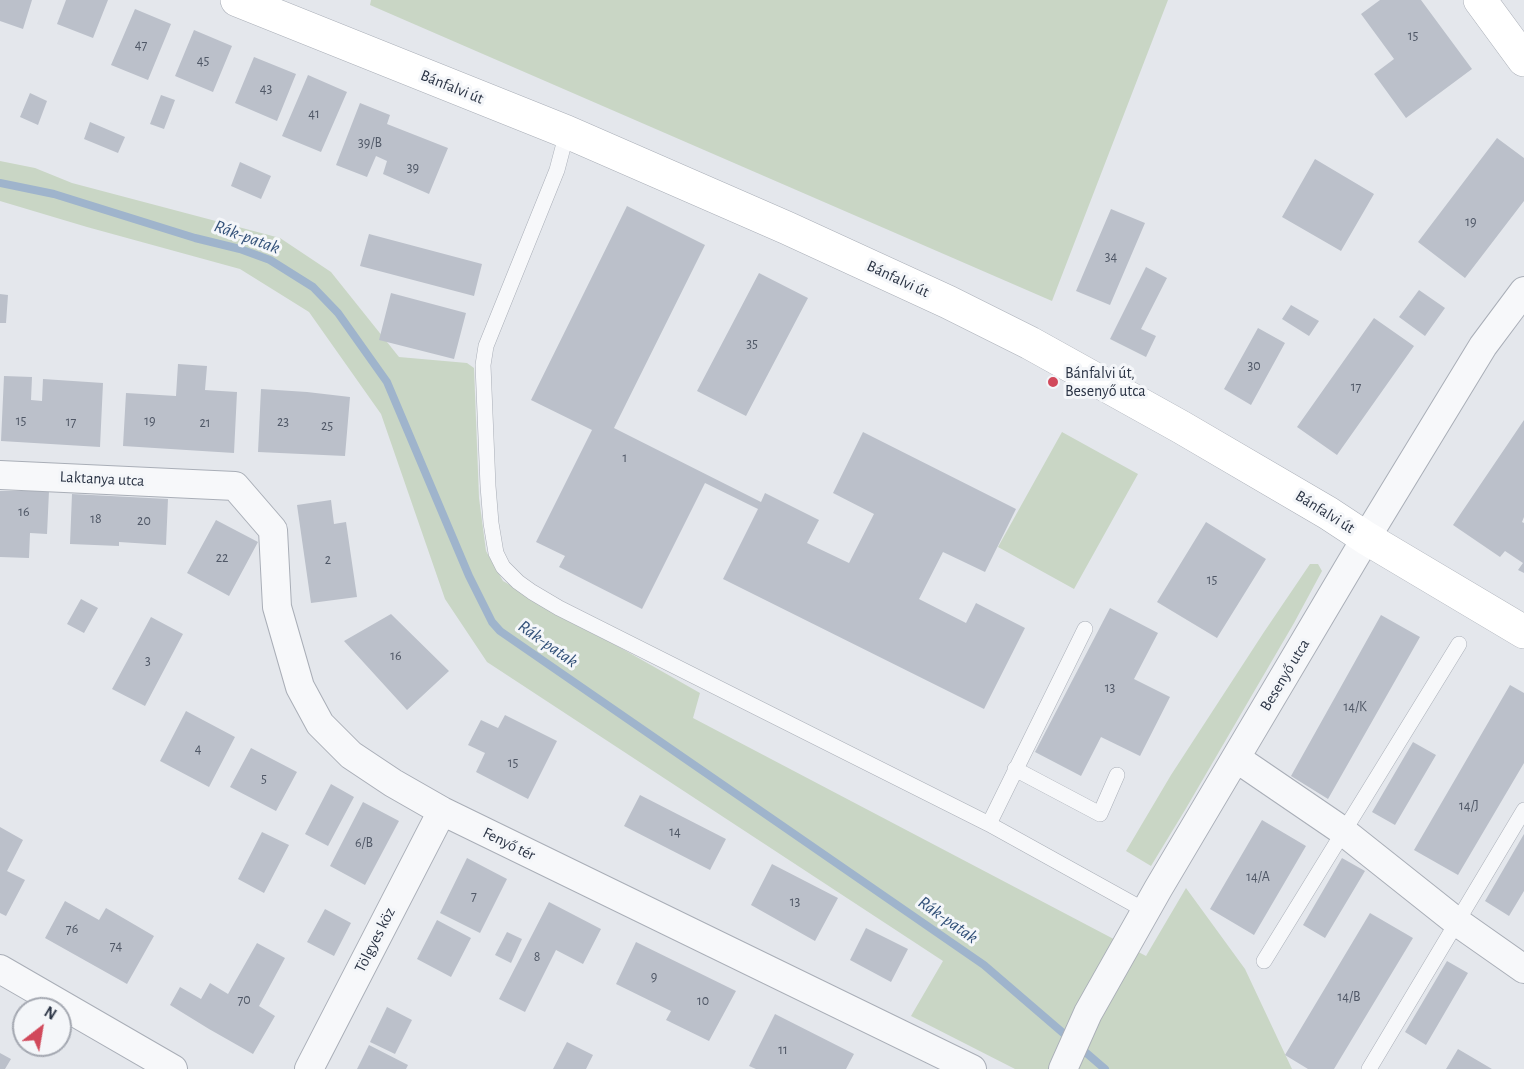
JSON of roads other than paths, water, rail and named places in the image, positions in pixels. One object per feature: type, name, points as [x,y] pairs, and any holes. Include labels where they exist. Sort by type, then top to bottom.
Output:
[{"type":"street","name":"Bánfalvi út","points":[[237,0],[567,132],[787,228],[948,302],[1030,343],[1181,427],[1524,632]]},
{"type":"street","points":[[1480,0],[1524,60]]},
{"type":"street","name":"Besenyő utca","points":[[1064,1066],[1088,1013],[1146,911],[1366,538],[1483,346],[1524,291]]},
{"type":"street","name":"Laktanya utca","points":[[0,475],[205,484]]},
{"type":"street","name":"Fenyő tér","points":[[205,484],[235,486],[273,530],[277,607],[300,687],[320,724],[351,755],[393,783],[442,811],[972,1069]]},
{"type":"street","points":[[1236,758],[1344,832],[1457,922],[1524,969]]},
{"type":"street","name":"Tölgyes köz","points":[[309,1069],[442,811]]},
{"type":"street","points":[[0,969],[173,1069]]},
{"type":"lane","points":[[567,132],[557,170],[486,346],[483,365],[491,524],[496,553],[503,567],[532,592],[559,608],[988,824],[1146,911]]},
{"type":"lane","points":[[988,824],[1085,629]]},
{"type":"lane","points":[[1264,961],[1459,644]]},
{"type":"lane","points":[[1015,769],[1100,814],[1117,775]]},
{"type":"lane","points":[[1369,1069],[1524,810]]},
{"type":"waterway","name":"Rák-patak","points":[[0,183],[54,194],[195,238],[240,249],[270,260],[313,287],[338,313],[387,382],[469,576],[492,622],[500,631],[984,965],[1105,1069]]},
{"type":"place","name":"Bánfalvi út, Besenyő utca","points":[[1053,382]]}]
